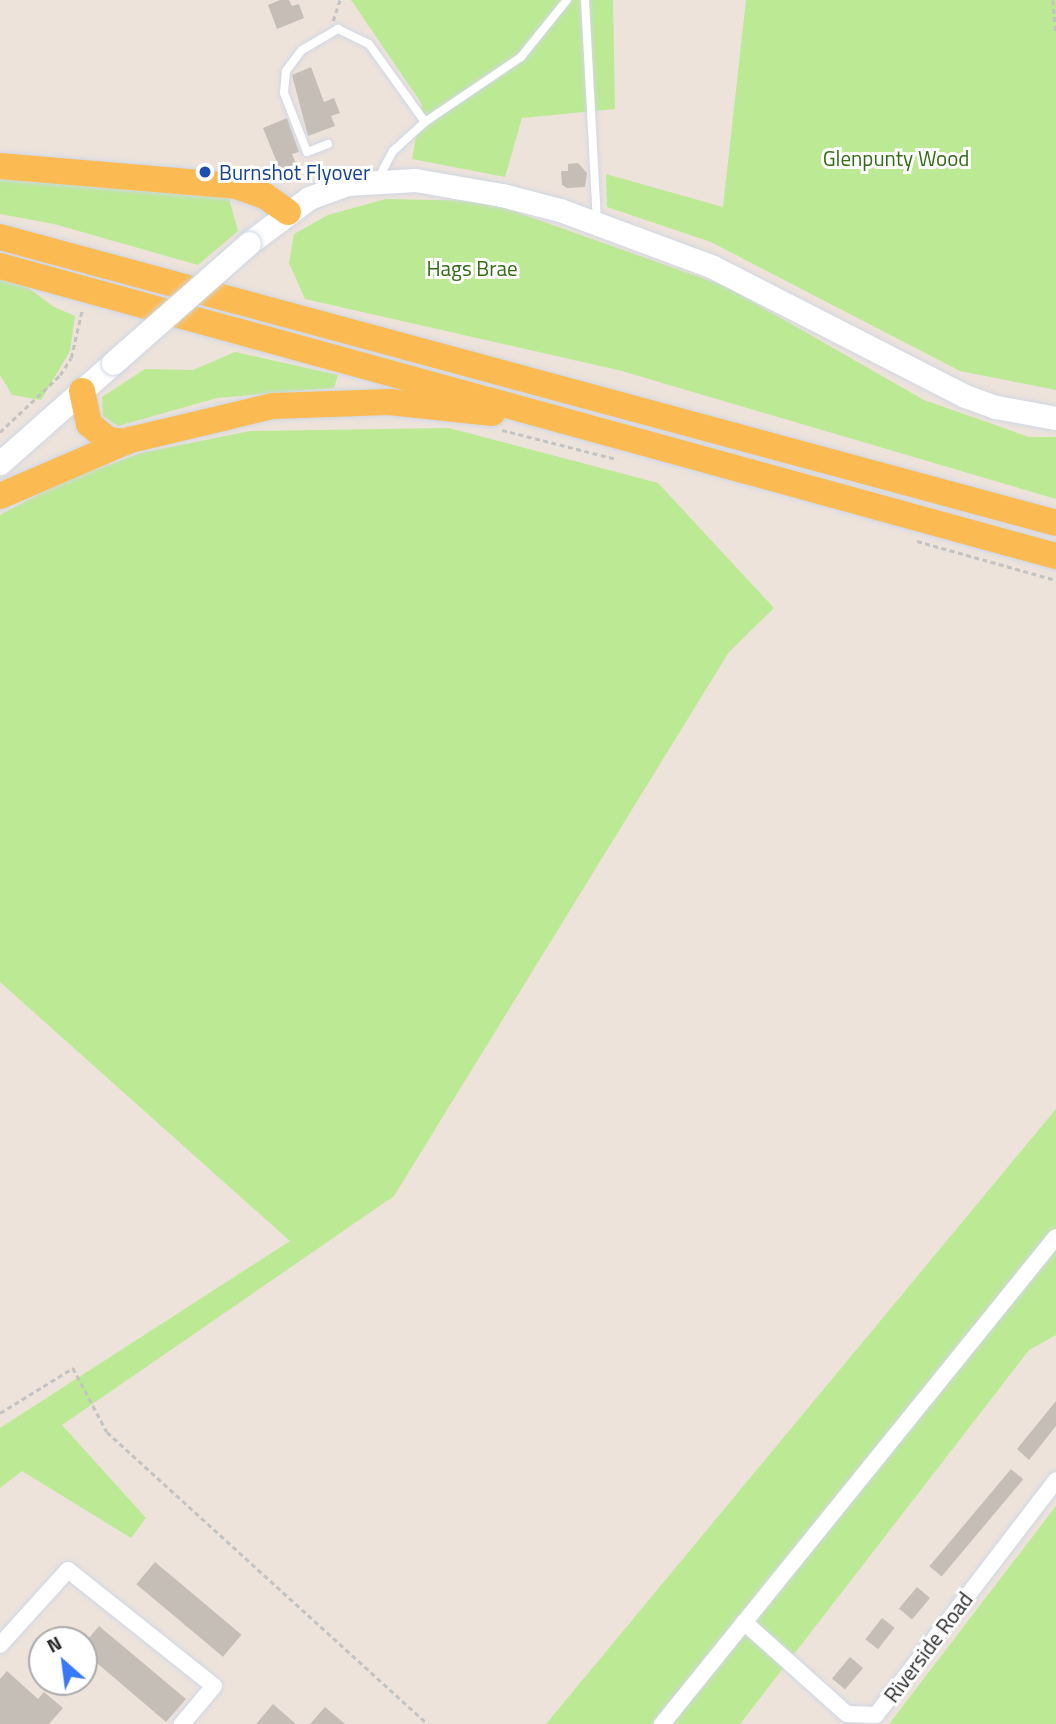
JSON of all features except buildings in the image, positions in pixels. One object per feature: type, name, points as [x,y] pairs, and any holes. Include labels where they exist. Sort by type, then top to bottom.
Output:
[{"type":"main road","points":[[0,166],[236,186],[265,196],[288,212]]},
{"type":"main road","points":[[0,237],[1056,523]]},
{"type":"main road","points":[[0,266],[1056,556]]},
{"type":"main road","points":[[82,391],[89,424],[108,440],[126,442]]},
{"type":"main road","points":[[0,496],[126,442],[217,416],[328,401],[466,409],[612,433]]},
{"type":"street","points":[[0,463],[249,243],[288,212],[329,189],[377,181],[415,180],[502,195],[596,223],[748,284],[965,396],[996,407],[1056,418]]},
{"type":"street","points":[[662,1724],[1056,1237]]},
{"type":"street","name":"Riverside Road","points":[[744,1622],[847,1714],[876,1715],[1056,1480]]},
{"type":"street","points":[[0,1645],[68,1570],[214,1686],[182,1724]]},
{"type":"lane","points":[[377,181],[387,157],[425,122],[521,57],[567,0]]},
{"type":"lane","points":[[585,0],[599,201],[596,223]]},
{"type":"lane","points":[[328,144],[307,152],[285,93],[286,71],[302,50],[338,29],[369,44],[425,122]]},
{"type":"path","points":[[338,29],[330,18],[340,0]]},
{"type":"path","points":[[1053,0],[1056,34]]},
{"type":"path","points":[[0,432],[60,375],[71,358],[83,307]]},
{"type":"path","points":[[498,429],[624,461]]},
{"type":"path","points":[[916,541],[1056,580]]},
{"type":"path","points":[[0,1413],[73,1368],[107,1432],[428,1724]]},
{"type":"green space","points":[[351,0],[613,0],[615,109],[522,118],[505,177],[412,159],[422,104]]},
{"type":"green space","name":"Glenpunty Wood","points":[[746,0],[1056,0],[1056,390],[960,371],[711,242],[607,207],[606,174],[723,207]]},
{"type":"green space","points":[[0,174],[228,195],[238,231],[198,265],[54,224],[0,214]]},
{"type":"green space","name":"Hags Brae","points":[[386,199],[485,201],[725,286],[924,400],[1029,437],[1056,437],[1056,499],[622,371],[305,299],[289,263],[294,234],[328,215]]},
{"type":"green space","points":[[0,278],[23,284],[54,307],[75,316],[70,351],[41,400],[12,395],[0,375]]},
{"type":"green space","points":[[235,352],[338,375],[334,388],[217,398],[118,426],[103,416],[102,397],[145,369],[193,370]]},
{"type":"green space","points":[[449,428],[658,483],[774,608],[729,652],[394,1196],[62,1425],[146,1518],[131,1538],[22,1471],[0,1488],[0,1428],[290,1241],[0,982],[0,515],[59,483],[141,453],[250,431]]},
{"type":"green space","points":[[1056,1109],[1056,1335],[1029,1350],[740,1724],[546,1724]]},
{"type":"green space","points":[[1056,1506],[1056,1724],[889,1724]]},
{"type":"place","name":"Burnshot Flyover","points":[[205,172]]}]
